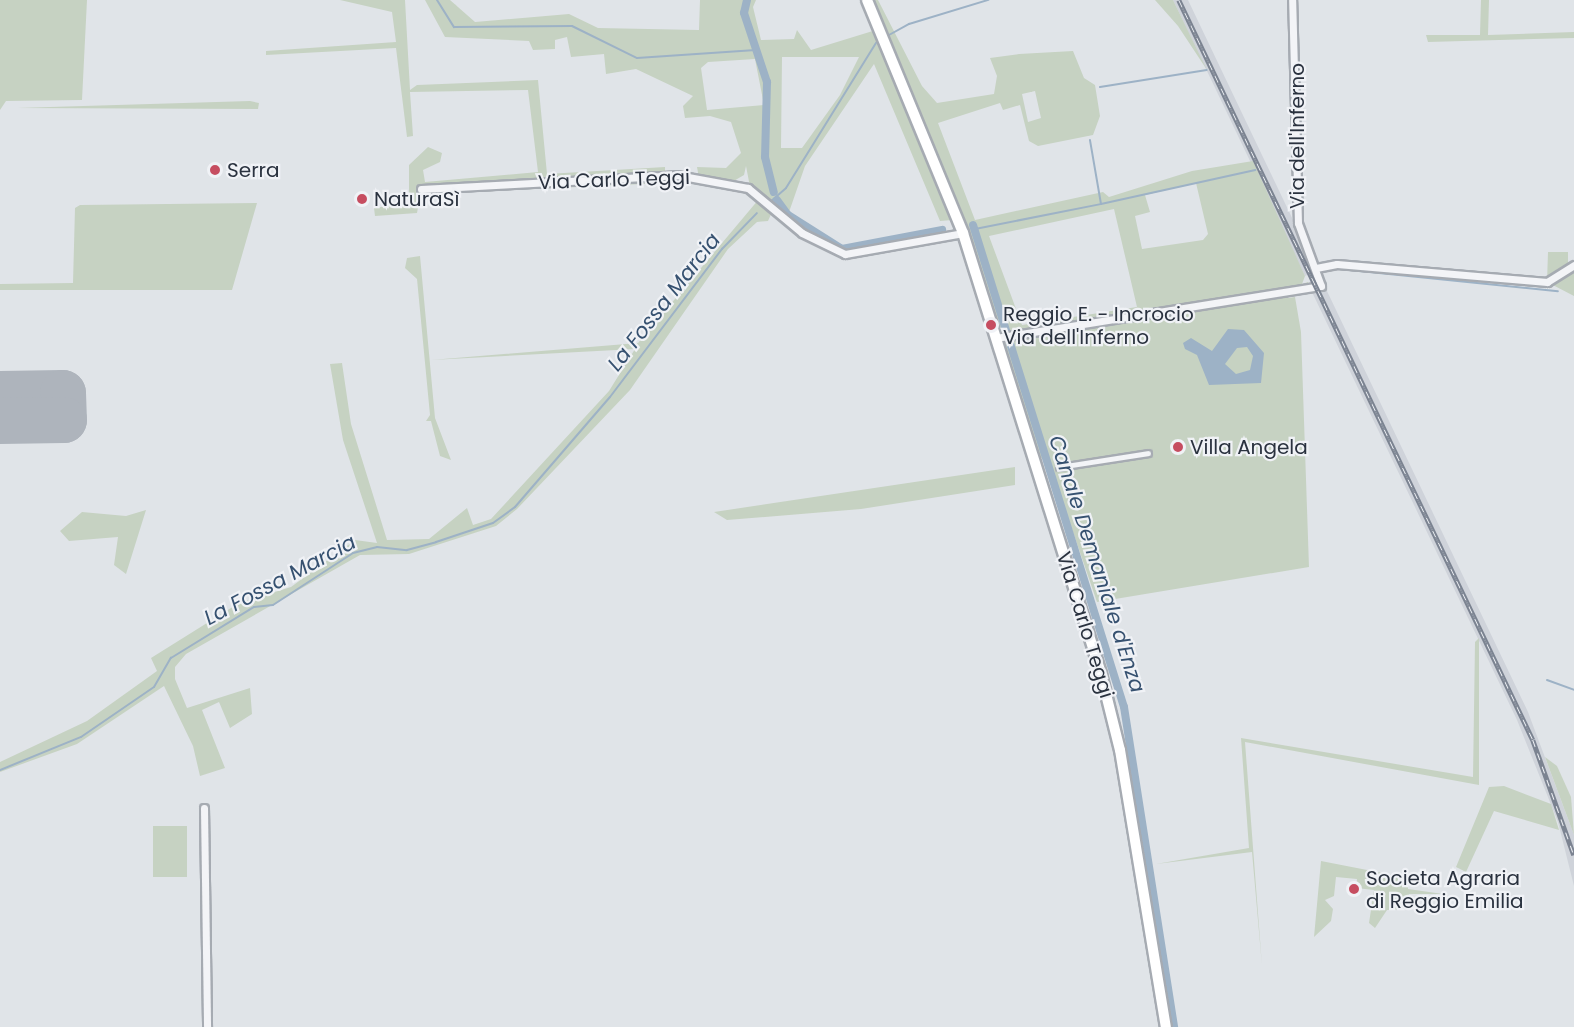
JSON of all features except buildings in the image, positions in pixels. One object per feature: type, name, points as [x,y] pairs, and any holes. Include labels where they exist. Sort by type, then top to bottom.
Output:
[{"type":"main road","name":"Via Carlo Teggi","points":[[867,0],[963,232],[999,338],[1111,710],[1166,1027]]},
{"type":"street","name":"Via dell'Inferno","points":[[1292,0],[1298,224],[1316,268]]},
{"type":"street","name":"Via Carlo Teggi","points":[[421,189],[678,175],[748,188],[802,233],[845,254],[963,232]]},
{"type":"street","points":[[999,338],[1315,290],[1322,283],[1316,268],[1337,264],[1547,282],[1574,265]]},
{"type":"street","points":[[1059,467],[1148,453]]},
{"type":"street","points":[[204,808],[207,1027]]},
{"type":"shaded area","points":[[1173,0],[1188,0],[1528,712],[1574,835],[1574,886],[1558,822],[1517,720],[1311,290],[1309,274],[1305,276]]},
{"type":"shaded area","points":[[0,386],[73,389],[72,423],[0,420]]},
{"type":"green space","points":[[0,0],[87,0],[82,100],[6,101],[0,110]]},
{"type":"green space","points":[[340,0],[405,0],[410,90],[417,85],[538,80],[547,174],[665,167],[665,183],[430,194],[420,196],[417,213],[375,216],[374,208],[409,203],[409,165],[428,147],[442,153],[440,162],[423,170],[425,182],[538,172],[528,90],[410,92],[413,136],[407,137],[396,48],[266,55],[266,51],[396,42],[392,12]]},
{"type":"green space","points":[[425,0],[450,0],[475,22],[569,14],[598,28],[699,30],[700,0],[756,0],[753,7],[761,40],[794,39],[797,30],[811,50],[876,30],[952,220],[940,221],[874,64],[805,166],[788,215],[777,201],[768,221],[757,222],[728,249],[630,390],[517,509],[496,526],[409,554],[360,555],[186,654],[175,667],[175,679],[187,708],[250,688],[252,714],[230,728],[219,702],[202,710],[225,768],[200,776],[193,746],[164,686],[77,744],[0,772],[0,762],[87,721],[157,671],[151,658],[239,603],[291,587],[355,540],[377,543],[343,440],[330,364],[342,363],[351,424],[387,540],[429,539],[467,508],[473,525],[491,519],[609,391],[635,349],[431,360],[638,343],[759,199],[751,192],[746,166],[744,175],[732,182],[699,178],[697,167],[726,168],[741,153],[731,122],[710,116],[685,118],[683,106],[693,96],[636,69],[606,74],[604,54],[571,57],[567,37],[555,40],[555,49],[533,50],[529,41],[445,37]],"holes":[[[782,57],[859,57],[840,95],[802,148],[781,148]],[[755,59],[764,105],[707,110],[701,68],[708,62]]]},
{"type":"green space","points":[[867,0],[878,0],[922,86],[937,103],[994,94],[997,76],[990,58],[1019,54],[1073,51],[1084,78],[1095,85],[1100,116],[1093,135],[1038,146],[1029,141],[1020,105],[1003,110],[1000,103],[938,123],[975,220],[1103,192],[1109,197],[1192,171],[1253,161],[1305,276],[1302,284],[1308,282],[1311,290],[1289,293],[1288,298],[1295,297],[1301,332],[1309,567],[1097,602],[1049,462],[1039,457],[966,222],[959,224]],"holes":[[[1035,91],[1041,118],[1028,122],[1022,94]],[[1196,183],[1208,234],[1203,240],[1142,249],[1135,216],[1150,212],[1145,195]],[[1114,209],[1137,307],[1022,325],[989,236]]]},
{"type":"green space","points":[[1155,0],[1173,0],[1207,70],[1178,26]]},
{"type":"green space","points":[[1481,0],[1489,0],[1488,35],[1574,32],[1574,38],[1428,42],[1426,35],[1480,35]]},
{"type":"green space","points":[[250,101],[259,103],[258,109],[17,108]]},
{"type":"green space","points":[[257,203],[232,290],[0,290],[0,284],[73,283],[75,208],[80,205]]},
{"type":"green space","points":[[1548,252],[1568,252],[1568,268],[1574,265],[1574,296],[1547,282]]},
{"type":"green space","points":[[420,256],[435,418],[451,460],[440,456],[431,421],[426,421],[430,415],[417,279],[405,268],[407,258]]},
{"type":"green space","points":[[1015,467],[1015,485],[861,509],[727,520],[714,512]]},
{"type":"green space","points":[[146,510],[126,574],[114,565],[118,537],[69,541],[60,531],[82,512],[126,516]]},
{"type":"green space","points":[[1479,638],[1479,785],[1245,742],[1262,966],[1252,852],[1156,864],[1249,848],[1241,738],[1473,777],[1475,642]]},
{"type":"green space","points":[[1545,757],[1557,766],[1571,797],[1574,835]]},
{"type":"green space","points":[[1504,786],[1551,804],[1559,830],[1494,811],[1466,872],[1456,867],[1489,787]]},
{"type":"green space","points":[[153,826],[187,826],[187,877],[153,877]]},
{"type":"green space","points":[[1321,861],[1408,878],[1408,889],[1443,894],[1409,894],[1406,909],[1387,910],[1375,928],[1369,923],[1374,890],[1356,888],[1357,879],[1336,877],[1334,896],[1325,900],[1333,909],[1331,921],[1314,937]]},
{"type":"water","points":[[1228,329],[1244,330],[1264,353],[1261,383],[1209,385],[1197,355],[1185,349],[1183,343],[1191,338],[1212,351]],"holes":[[[1247,347],[1253,356],[1250,370],[1236,374],[1225,364],[1237,348]]]},
{"type":"waterway","points":[[437,0],[454,27],[572,26],[637,58],[756,50]]},
{"type":"waterway","name":"Canale Demaniale d'Enza","points":[[747,0],[744,13],[767,82],[765,157],[774,192]]},
{"type":"waterway","name":"La Fossa Marcia","points":[[889,35],[909,24],[988,0]]},
{"type":"waterway","name":"La Fossa Marcia","points":[[770,202],[786,188],[876,43]]},
{"type":"waterway","points":[[1100,87],[1207,70]]},
{"type":"waterway","points":[[975,229],[1101,204],[1090,140]]},
{"type":"waterway","points":[[1101,204],[1255,170]]},
{"type":"waterway","name":"Canale Demaniale d'Enza","points":[[777,200],[788,215],[842,249],[942,230]]},
{"type":"waterway","name":"La Fossa Marcia","points":[[0,770],[81,737],[154,687],[171,658],[254,607],[273,605],[353,553],[377,547],[407,550],[436,542],[493,523],[515,507],[610,397],[722,249],[757,213]]},
{"type":"waterway","name":"Canale Demaniale d'Enza","points":[[973,225],[1124,707],[1174,1027]]},
{"type":"waterway","points":[[1330,268],[1558,291]]},
{"type":"waterway","points":[[1547,680],[1574,690]]},
{"type":"runway","points":[[0,394],[63,393],[64,420],[0,421]]},
{"type":"railway","points":[[1179,0],[1533,740],[1574,855]]},
{"type":"place","name":"Serra","points":[[215,170]]},
{"type":"place","name":"NaturaSì","points":[[362,199]]},
{"type":"place","name":"Reggio E. - Incrocio Via dell'Inferno","points":[[991,325]]},
{"type":"place","name":"Villa Angela","points":[[1178,447]]},
{"type":"place","name":"Societa Agraria di Reggio Emilia","points":[[1354,889]]}]
